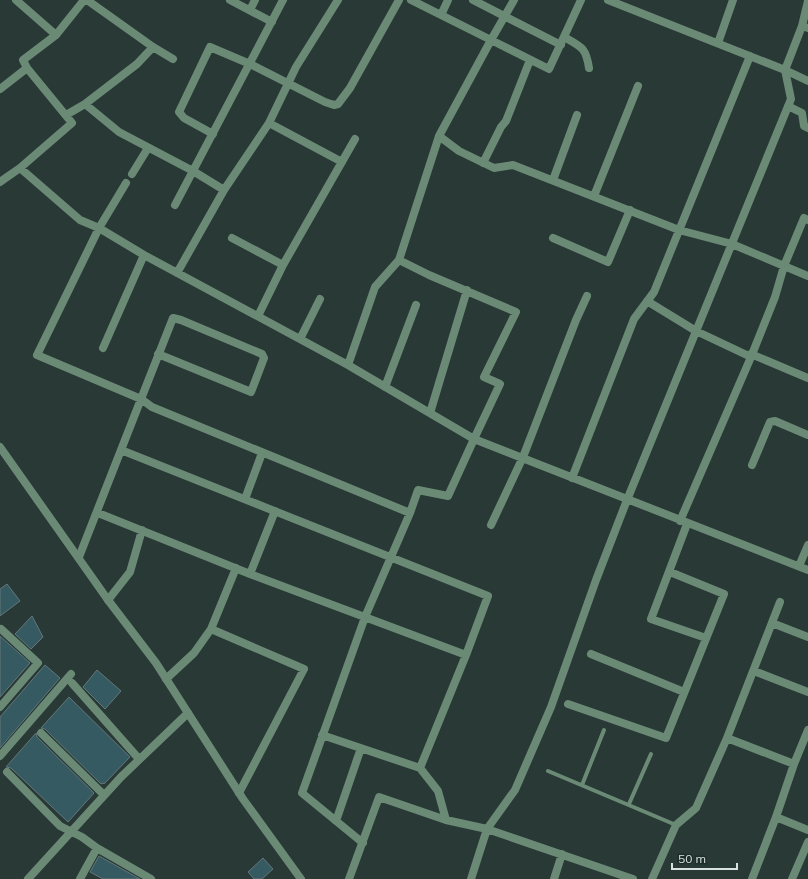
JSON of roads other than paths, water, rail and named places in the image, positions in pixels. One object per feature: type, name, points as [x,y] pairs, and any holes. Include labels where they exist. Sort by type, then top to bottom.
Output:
[{"type":"street","points":[[16,0],[56,35]]},
{"type":"street","points":[[0,182],[20,168],[72,123],[27,68],[23,60],[56,35],[86,0],[153,47],[173,59]]},
{"type":"street","points":[[230,0],[272,22]]},
{"type":"street","points":[[250,10],[255,0]]},
{"type":"street","points":[[175,205],[283,0]]},
{"type":"street","points":[[178,273],[224,190],[269,123],[296,67],[338,0]]},
{"type":"street","points":[[213,134],[184,118],[179,112],[210,47],[250,64],[288,84],[334,105],[338,104],[350,88],[399,0]]},
{"type":"street","points":[[411,0],[549,69],[581,0]]},
{"type":"street","points":[[441,15],[448,0]]},
{"type":"street","points":[[473,0],[505,17],[562,41],[582,47],[585,50],[589,68]]},
{"type":"street","points":[[348,365],[375,287],[399,260],[439,136],[514,0]]},
{"type":"street","points":[[608,0],[808,80]]},
{"type":"street","points":[[718,43],[733,0]]},
{"type":"street","points":[[471,879],[487,829],[515,790],[548,714],[596,580],[627,500],[791,99],[785,70],[805,27],[808,1]]},
{"type":"street","points":[[66,115],[85,104],[137,64],[153,47]]},
{"type":"street","points":[[572,478],[634,319],[654,292],[750,56]]},
{"type":"street","points":[[483,163],[501,127],[506,121],[530,60]]},
{"type":"street","points":[[0,90],[27,68]]},
{"type":"street","points":[[594,196],[638,86]]},
{"type":"street","points":[[85,104],[119,132],[193,171],[224,190]]},
{"type":"street","points":[[788,106],[802,113],[804,126],[808,128]]},
{"type":"street","points":[[553,180],[577,115]]},
{"type":"street","points":[[269,123],[342,162]]},
{"type":"street","points":[[439,136],[459,151],[494,168],[513,165],[679,230],[732,244],[808,276]]},
{"type":"street","points":[[258,316],[284,265],[355,139]]},
{"type":"street","points":[[132,174],[148,148]]},
{"type":"street","points":[[20,168],[80,220],[99,228],[144,255],[348,365],[474,439],[808,570]]},
{"type":"street","points":[[126,182],[99,228],[37,355],[141,399],[152,407],[232,438],[262,453],[410,513]]},
{"type":"street","points":[[553,238],[608,262],[630,210]]},
{"type":"street","points":[[706,638],[651,620],[670,572],[684,522],[775,297],[784,266],[804,218],[808,220]]},
{"type":"street","points":[[232,238],[284,265]]},
{"type":"street","points":[[103,348],[144,255]]},
{"type":"street","points":[[363,843],[302,793],[365,617],[390,556],[410,513],[418,490],[448,496],[500,384],[484,377],[516,312],[468,290],[429,275],[399,260]]},
{"type":"street","points":[[430,413],[468,290]]},
{"type":"street","points":[[491,525],[522,458],[587,296]]},
{"type":"street","points":[[300,339],[320,299]]},
{"type":"street","points":[[647,301],[696,331],[751,356],[808,378]]},
{"type":"street","points":[[385,387],[416,305]]},
{"type":"street","points":[[79,557],[98,513],[121,450],[158,354],[173,318],[262,354],[264,358],[251,392],[158,354]]},
{"type":"street","points":[[752,465],[770,422],[775,422],[808,435]]},
{"type":"street","points":[[0,447],[166,679],[239,793],[301,879]]},
{"type":"street","points":[[121,450],[488,596],[466,655],[420,768]]},
{"type":"street","points":[[245,499],[262,453]]},
{"type":"street","points":[[250,574],[275,511]]},
{"type":"street","points":[[98,513],[250,574],[466,655]]},
{"type":"street","points":[[108,600],[130,572],[142,530]]},
{"type":"street","points":[[799,566],[808,545]]},
{"type":"street","points":[[166,679],[194,652],[211,629],[236,568]]},
{"type":"street","points":[[568,704],[666,738],[724,594],[670,572]]},
{"type":"street","points":[[652,879],[676,825],[696,808],[727,738],[780,602]]},
{"type":"street","points":[[772,623],[808,637]]},
{"type":"street","points":[[0,629],[38,663],[0,706]]},
{"type":"street","points":[[211,629],[304,669],[239,793]]},
{"type":"street","points":[[591,654],[684,692]]},
{"type":"street","points":[[754,671],[808,692]]},
{"type":"street","points":[[0,756],[71,674]]},
{"type":"street","points":[[72,683],[139,759]]},
{"type":"street","points":[[28,879],[104,795],[139,759],[188,713]]},
{"type":"street","points":[[752,879],[808,730]]},
{"type":"street","points":[[41,733],[104,795]]},
{"type":"street","points":[[322,735],[420,768],[438,791],[446,820]]},
{"type":"street","points":[[727,738],[794,764]]},
{"type":"street","points":[[336,821],[361,748]]},
{"type":"street","points":[[7,772],[60,826],[82,837],[97,848],[151,879]]},
{"type":"street","points":[[349,879],[379,797],[446,820],[487,829],[633,879]]},
{"type":"street","points":[[776,817],[808,830]]},
{"type":"street","points":[[792,879],[808,842]]},
{"type":"street","points":[[80,879],[97,848]]},
{"type":"street","points":[[554,879],[562,854]]},
{"type":"lane","points":[[582,785],[604,730]]},
{"type":"lane","points":[[629,804],[651,754]]},
{"type":"lane","points":[[548,772],[629,804],[676,825]]}]
